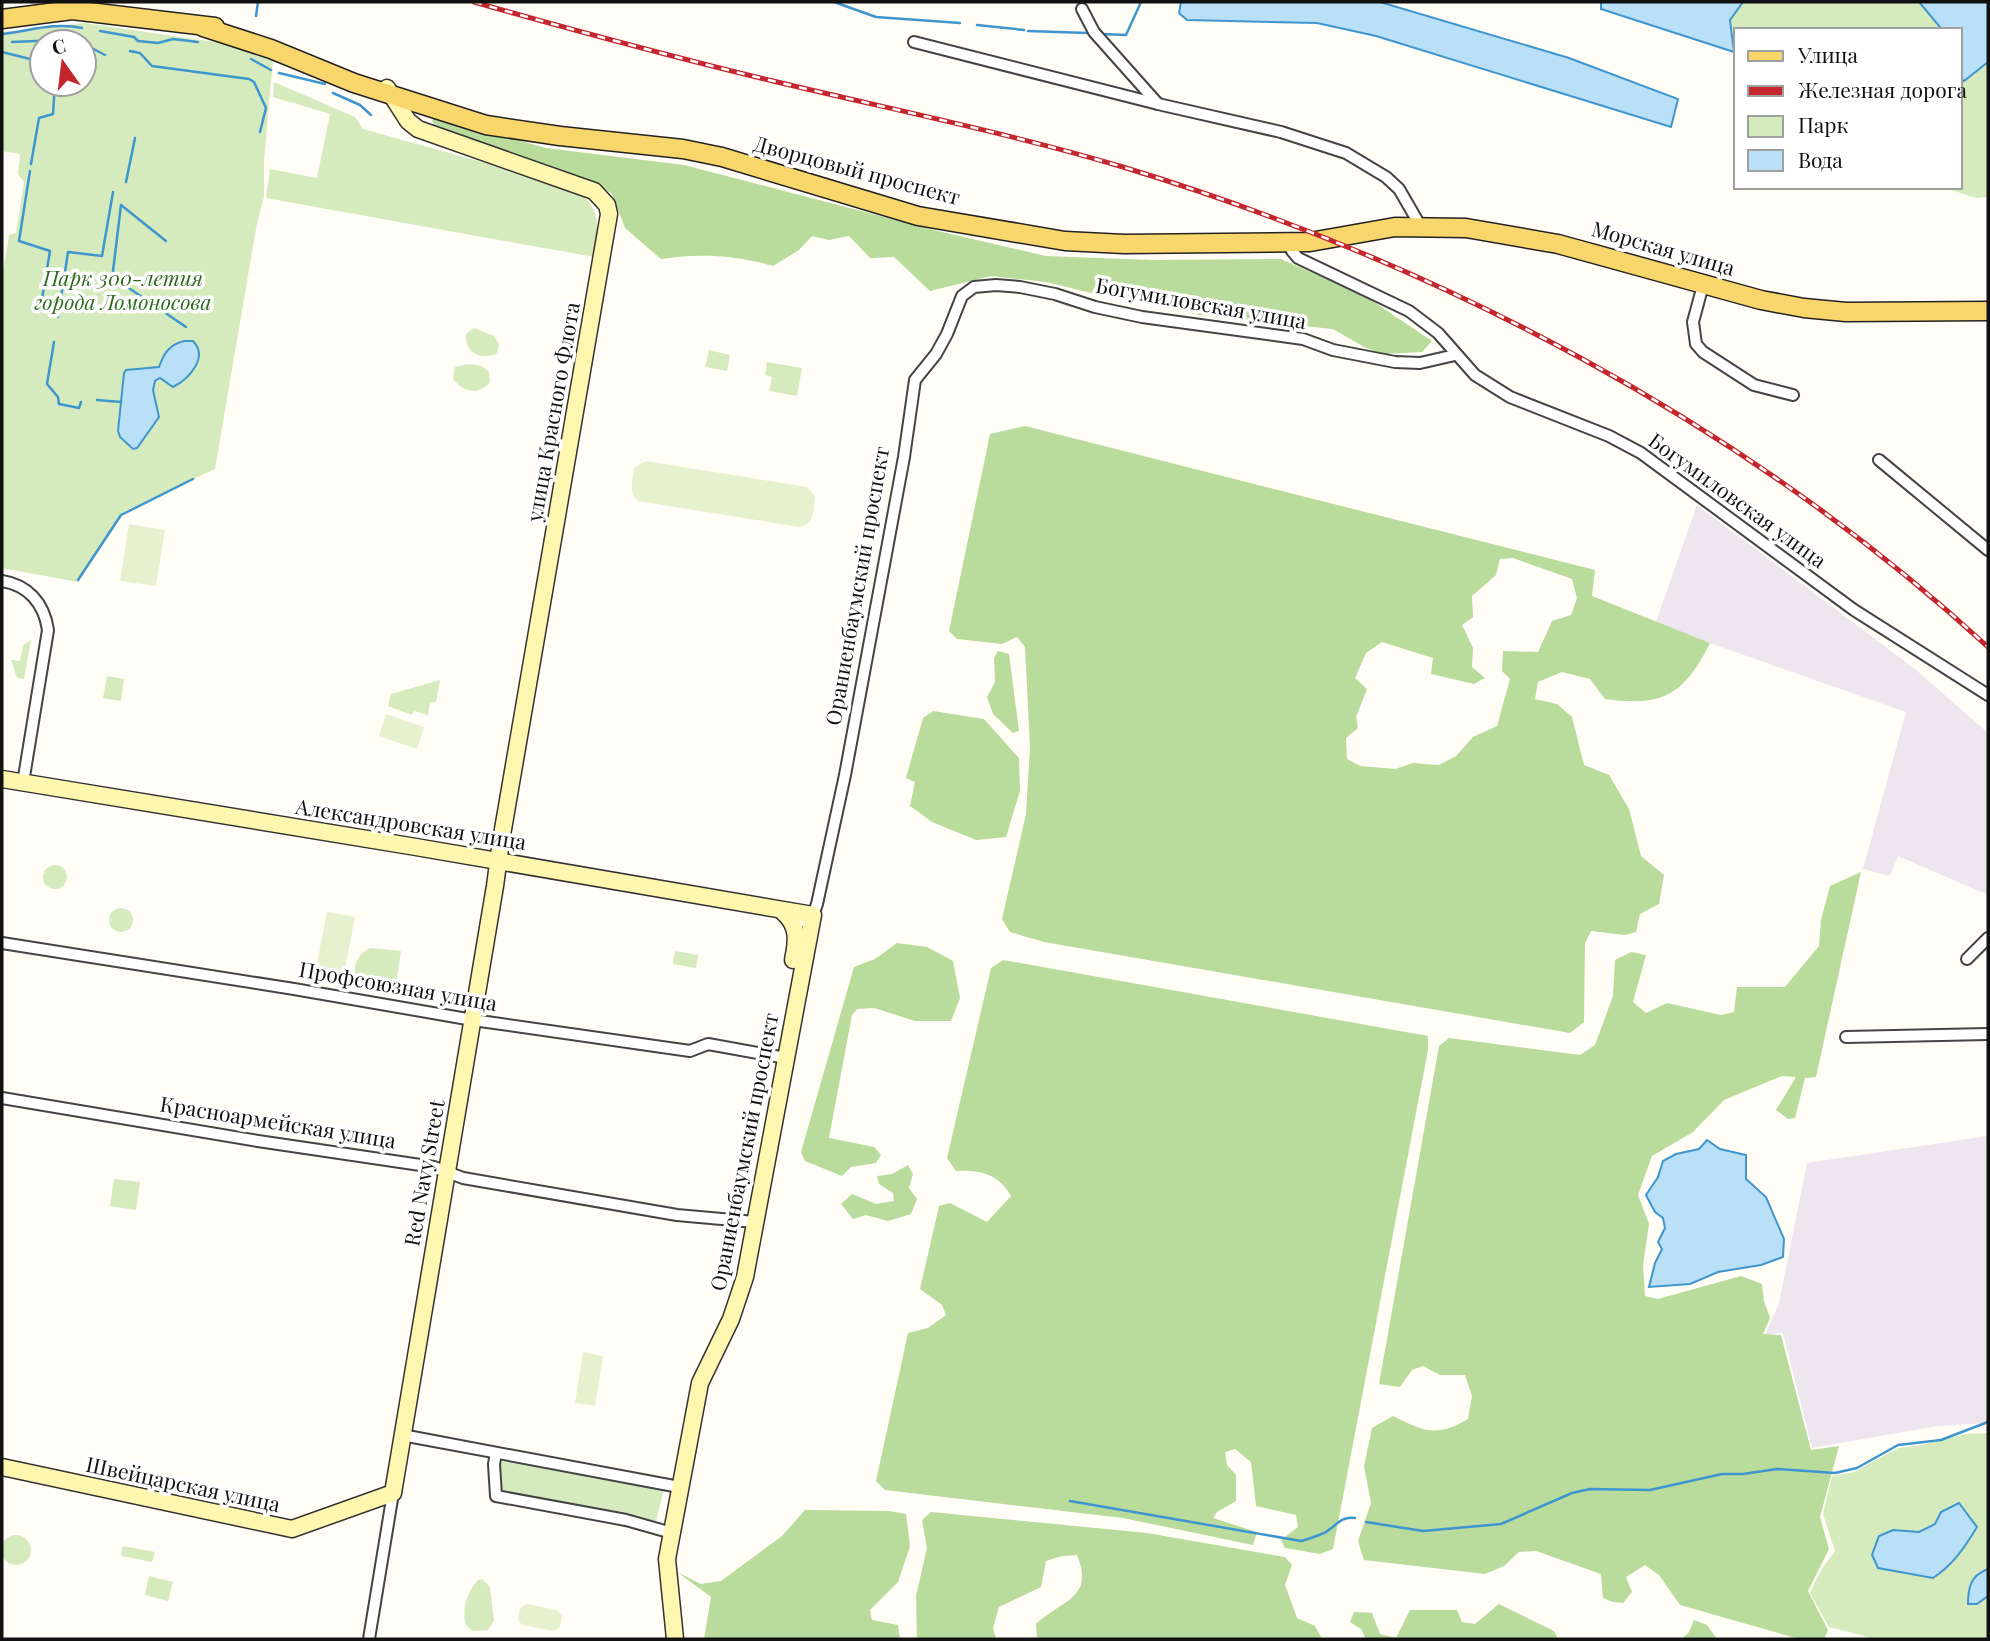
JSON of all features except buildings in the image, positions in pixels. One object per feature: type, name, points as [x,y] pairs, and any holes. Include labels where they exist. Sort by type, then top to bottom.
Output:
[{"type":"main road","name":"Дворцовый проспект","points":[[2,19],[54,10],[72,10],[204,27],[393,95],[486,125],[709,154],[918,216],[1065,241],[1124,244],[1289,243],[1328,239]]},
{"type":"main road","name":"Дворцовый проспект","points":[[393,95],[491,119],[502,126]]},
{"type":"main road","name":"улица Красного Флота","points":[[393,95],[412,125],[594,191],[607,205],[609,214],[498,860]]},
{"type":"main road","points":[[438,108],[428,116],[429,127],[451,141]]},
{"type":"main road","name":"Морская улица","points":[[1328,239],[1368,231],[1421,227],[1466,228],[1512,234],[1589,252],[1703,285],[1804,308],[1846,312],[1988,311]]},
{"type":"main road","name":"Александровская улица","points":[[2,779],[498,860],[783,912],[813,915]]},
{"type":"main road","name":"Red Navy Street","points":[[393,1493],[498,860]]},
{"type":"main road","points":[[783,912],[794,925]]},
{"type":"main road","name":"Ораниенбаумский проспект","points":[[675,1639],[667,1574],[668,1532],[696,1369],[725,1307],[749,1221],[781,1057],[813,915]]},
{"type":"main road","name":"Ораниенбаумский проспект","points":[[781,1057],[797,940],[794,925]]},
{"type":"main road","name":"Ораниенбаумский проспект","points":[[665,1639],[659,1572],[700,1382],[736,1305],[745,1277],[749,1221]]},
{"type":"main road","name":"Швейцарская улица","points":[[2,1468],[292,1529],[393,1493]]},
{"type":"street","points":[[1082,9],[1100,40],[1158,104]]},
{"type":"street","points":[[914,42],[1158,104],[1281,132],[1346,153],[1386,177],[1399,189],[1421,227]]},
{"type":"street","name":"Богумиловская улица","points":[[1289,243],[1298,258],[1409,311],[1438,333],[1475,375],[1510,397],[1609,436],[1641,453],[1854,610],[1988,695]]},
{"type":"street","name":"Богумиловская улица","points":[[955,314],[962,296],[974,287],[996,285],[1055,294],[1095,307],[1142,317],[1303,339],[1333,350],[1395,362],[1420,363],[1455,355]]},
{"type":"street","points":[[1703,285],[1693,322],[1696,344],[1754,385],[1793,395]]},
{"type":"street","name":"Ораниенбаумский проспект","points":[[813,915],[845,775],[904,457],[915,380],[936,354],[955,314]]},
{"type":"street","points":[[1879,460],[1988,550]]},
{"type":"street","points":[[2,581],[16,584],[34,597],[44,612],[48,630],[23,783]]},
{"type":"street","points":[[794,925],[813,915]]},
{"type":"street","points":[[1967,959],[1988,938]]},
{"type":"street","name":"Профсоюзная улица","points":[[2,943],[473,1020],[690,1051],[708,1044],[781,1057]]},
{"type":"street","points":[[1846,1037],[1988,1034]]},
{"type":"street","name":"Красноармейская улица","points":[[2,1098],[434,1167],[463,1178],[675,1215],[749,1221]]},
{"type":"street","points":[[402,1435],[674,1486]]},
{"type":"street","points":[[496,1453],[496,1496],[626,1520],[668,1532]]},
{"type":"street","points":[[369,1639],[393,1493]]},
{"type":"shaded area","points":[[1697,505],[1915,669],[1988,733],[1988,895],[1898,856],[1890,876],[1863,869],[1906,712],[1656,622]]},
{"type":"shaded area","points":[[1988,1136],[1988,1423],[1937,1426],[1812,1448],[1783,1333],[1765,1335],[1779,1303],[1807,1163]]},
{"type":"green space","points":[[1743,2],[1919,2],[1940,27],[1734,28],[1734,54],[1730,20]]},
{"type":"green space","name":"Парк 300-летия города Ломоносова","points":[[84,23],[222,43],[273,59],[264,161],[264,197],[257,223],[215,469],[125,511],[78,582],[2,568],[2,278],[9,235],[16,233],[24,182],[18,174],[20,154],[2,151],[2,32],[28,29],[28,98],[98,98],[98,28],[38,28]]},
{"type":"green space","points":[[1988,62],[1988,197],[1976,198],[1948,189],[1962,189],[1962,78],[1965,81]]},
{"type":"green space","points":[[274,82],[355,117],[363,129],[569,186],[588,201],[596,216],[594,257],[266,198],[270,169],[317,178],[330,114],[273,97]]},
{"type":"green space","points":[[434,117],[546,148],[684,165],[1046,256],[1153,260],[1281,259],[1365,296],[1432,341],[1422,352],[1383,354],[1364,347],[1333,329],[1199,315],[1046,282],[991,276],[930,291],[894,257],[870,258],[849,236],[829,240],[812,236],[799,250],[773,266],[717,256],[661,259],[625,228],[612,194],[595,182],[462,138],[434,124]]},
{"type":"green space","points":[[474,328],[494,336],[499,344],[497,353],[480,356],[471,350],[466,334]]},
{"type":"green space","points":[[709,350],[730,355],[727,371],[705,367]]},
{"type":"green space","points":[[767,362],[802,368],[797,396],[769,391],[772,377],[765,375]]},
{"type":"green space","points":[[469,364],[482,366],[489,372],[490,382],[476,391],[461,387],[453,379],[455,367]]},
{"type":"green space","points":[[1025,426],[1595,570],[1592,596],[1710,643],[1691,675],[1681,686],[1657,699],[1605,699],[1590,679],[1562,672],[1538,682],[1535,699],[1557,704],[1572,717],[1584,765],[1609,775],[1629,809],[1641,856],[1664,875],[1659,904],[1640,914],[1636,932],[1625,935],[1591,931],[1585,943],[1584,1022],[1570,1033],[1044,942],[1010,932],[1002,919],[1026,814],[1030,747],[1025,647],[1017,637],[1002,644],[957,639],[949,631],[990,434]],"holes":[[[1513,558],[1572,579],[1577,598],[1571,615],[1552,621],[1538,652],[1503,651],[1502,671],[1510,679],[1497,726],[1473,737],[1456,756],[1439,765],[1413,763],[1395,769],[1360,766],[1347,759],[1346,738],[1358,728],[1356,717],[1367,689],[1355,678],[1366,653],[1382,642],[1433,658],[1431,674],[1474,684],[1485,678],[1472,667],[1473,648],[1462,625],[1473,617],[1472,596],[1496,575],[1500,559]]]},
{"type":"green space","points":[[646,461],[807,487],[815,496],[811,519],[800,527],[638,501],[632,490],[634,468]]},
{"type":"green space","points":[[129,524],[165,530],[156,586],[120,581]]},
{"type":"green space","points":[[31,640],[24,679],[17,678],[11,660],[20,661],[23,645]]},
{"type":"green space","points":[[998,651],[1009,654],[1019,731],[1013,733],[993,714],[987,697],[995,682],[994,658]]},
{"type":"green space","points":[[107,676],[124,679],[121,701],[103,698]]},
{"type":"green space","points":[[440,680],[436,702],[430,702],[428,715],[414,711],[412,715],[388,706],[391,694]]},
{"type":"green space","points":[[933,711],[984,719],[1019,758],[1020,791],[1006,837],[976,840],[932,822],[910,806],[915,782],[906,778],[923,718]]},
{"type":"green space","points":[[386,714],[424,727],[417,749],[379,736]]},
{"type":"green space","points":[[55,865],[64,868],[67,877],[64,886],[55,889],[46,886],[43,877],[46,868]]},
{"type":"green space","points":[[1861,872],[1816,1077],[1805,1078],[1795,1118],[1788,1119],[1776,1110],[1796,1077],[1782,1076],[1724,1100],[1693,1132],[1652,1156],[1638,1195],[1649,1224],[1643,1265],[1645,1296],[1658,1299],[1741,1276],[1762,1284],[1770,1318],[1763,1334],[1781,1335],[1811,1450],[1839,1446],[1820,1517],[1829,1549],[1808,1591],[1828,1630],[1824,1639],[1799,1639],[1680,1605],[1659,1575],[1645,1565],[1626,1577],[1632,1592],[1623,1603],[1603,1598],[1601,1574],[1536,1551],[1519,1552],[1504,1566],[1485,1574],[1364,1560],[1358,1541],[1371,1503],[1364,1466],[1372,1428],[1393,1416],[1421,1429],[1447,1429],[1468,1419],[1472,1396],[1465,1375],[1440,1375],[1423,1366],[1412,1370],[1400,1387],[1379,1384],[1439,1046],[1449,1038],[1580,1055],[1595,1045],[1613,996],[1615,960],[1631,952],[1646,955],[1633,1002],[1646,1013],[1667,1003],[1721,1015],[1734,1012],[1737,987],[1785,987],[1819,946],[1821,920],[1830,886]]},
{"type":"green space","points":[[121,908],[129,912],[133,920],[129,928],[121,932],[113,928],[109,920],[113,912]]},
{"type":"green space","points":[[327,912],[355,917],[344,974],[316,968]]},
{"type":"green space","points":[[897,943],[927,947],[953,961],[960,998],[951,1021],[915,1021],[874,1008],[857,1009],[852,1015],[829,1138],[874,1147],[881,1155],[876,1163],[851,1167],[842,1176],[805,1161],[801,1152],[854,967],[875,959]]},
{"type":"green space","points":[[370,948],[401,951],[395,990],[365,984],[356,975],[358,960]]},
{"type":"green space","points":[[675,951],[698,955],[696,968],[673,964]]},
{"type":"green space","points":[[1003,960],[1428,1036],[1428,1050],[1333,1549],[1320,1554],[1285,1548],[1281,1540],[1298,1527],[1296,1515],[1256,1506],[1251,1462],[1235,1449],[1225,1452],[1227,1465],[1236,1475],[1236,1501],[1217,1512],[1213,1518],[1257,1532],[1253,1545],[1123,1518],[885,1490],[876,1481],[908,1333],[928,1328],[946,1315],[942,1305],[920,1289],[939,1206],[950,1203],[987,1222],[1011,1196],[995,1178],[973,1171],[956,1171],[947,1158],[991,968]]},
{"type":"green space","points":[[908,1165],[913,1174],[909,1188],[917,1199],[911,1214],[888,1221],[866,1215],[853,1219],[841,1204],[852,1194],[876,1204],[894,1201],[893,1193],[879,1184],[877,1176],[892,1174]]},
{"type":"green space","points":[[114,1179],[140,1182],[136,1210],[110,1206]]},
{"type":"green space","points":[[583,1352],[603,1356],[595,1406],[575,1403]]},
{"type":"green space","points":[[1988,1433],[1988,1569],[1977,1573],[1977,1604],[1988,1596],[1988,1639],[1876,1639],[1829,1627],[1810,1593],[1821,1570],[1835,1551],[1823,1514],[1832,1476],[1854,1472],[1898,1448],[1966,1434]],"holes":[[[1941,1512],[1977,1527],[1961,1553],[1945,1570],[1893,1530],[1922,1530],[1932,1525]]]},
{"type":"green space","points":[[500,1461],[664,1489],[655,1525],[502,1493]]},
{"type":"green space","points":[[805,1510],[889,1511],[906,1514],[910,1546],[898,1582],[870,1610],[872,1620],[898,1625],[900,1639],[704,1639],[711,1597],[677,1572],[701,1584],[721,1581],[782,1536]]},
{"type":"green space","points":[[931,1512],[1147,1533],[1285,1557],[1292,1565],[1285,1585],[1297,1618],[1315,1626],[1322,1639],[1037,1639],[1036,1624],[1073,1597],[1079,1589],[1082,1581],[1077,1555],[1046,1561],[1041,1587],[999,1607],[993,1628],[996,1639],[917,1639],[916,1596],[927,1548],[922,1520]]},
{"type":"green space","points":[[16,1535],[26,1540],[31,1550],[26,1560],[16,1565],[6,1560],[1,1550],[6,1540]]},
{"type":"green space","points":[[123,1546],[155,1552],[152,1562],[121,1556]]},
{"type":"green space","points":[[149,1576],[173,1582],[168,1601],[145,1595]]},
{"type":"green space","points":[[482,1579],[490,1587],[494,1621],[488,1630],[472,1631],[466,1625],[466,1601],[478,1580]]},
{"type":"green space","points":[[527,1604],[557,1610],[562,1616],[560,1627],[554,1631],[522,1625],[518,1619],[520,1608]]},
{"type":"green space","points":[[1499,1604],[1554,1631],[1558,1639],[1366,1639],[1361,1629],[1350,1622],[1354,1612],[1372,1613],[1380,1634],[1396,1638],[1410,1610],[1457,1610],[1462,1622],[1475,1624]]},
{"type":"green space","points":[[1694,1620],[1707,1625],[1717,1639],[1682,1639],[1689,1632]]},
{"type":"water","points":[[1181,2],[1380,2],[1569,58],[1678,99],[1671,127],[1376,36],[1317,23],[1187,20],[1179,13]]},
{"type":"water","points":[[1601,2],[1743,2],[1730,20],[1734,52],[1601,9]]},
{"type":"water","points":[[1919,2],[1988,2],[1988,62],[1964,81],[1962,28],[1940,27]]},
{"type":"water","points":[[184,341],[193,341],[197,347],[199,354],[195,367],[185,379],[173,387],[160,378],[155,381],[153,390],[159,417],[137,448],[133,449],[120,437],[118,431],[124,373],[126,370],[159,367],[168,350]]},
{"type":"water","points":[[1707,1140],[1720,1149],[1746,1155],[1746,1179],[1766,1197],[1784,1239],[1783,1257],[1761,1265],[1718,1272],[1690,1284],[1649,1287],[1662,1249],[1658,1242],[1665,1228],[1663,1218],[1655,1212],[1646,1195],[1658,1177],[1663,1161],[1676,1154],[1699,1149]]},
{"type":"water","points":[[1959,1503],[1977,1527],[1958,1555],[1940,1573],[1933,1578],[1878,1568],[1872,1555],[1879,1536],[1893,1530],[1919,1532],[1935,1524],[1941,1512]]},
{"type":"water","points":[[1988,1569],[1988,1596],[1977,1604],[1968,1604],[1974,1578]]},
{"type":"waterway","points":[[256,16],[258,2]]},
{"type":"waterway","points":[[834,2],[876,17],[960,23]]},
{"type":"waterway","points":[[1102,34],[1126,35],[1141,2]]},
{"type":"waterway","points":[[977,25],[1024,30]]},
{"type":"waterway","points":[[40,28],[82,28]]},
{"type":"waterway","points":[[2,34],[28,30]]},
{"type":"waterway","points":[[100,31],[134,37],[138,41],[158,43],[173,39],[198,42]]},
{"type":"waterway","points":[[1028,31],[1088,33]]},
{"type":"waterway","points":[[12,42],[28,41]]},
{"type":"waterway","points":[[98,51],[105,55]]},
{"type":"waterway","points":[[130,51],[140,53],[152,66],[249,79],[254,82],[266,108],[260,132]]},
{"type":"waterway","points":[[2,52],[28,58]]},
{"type":"waterway","points":[[251,59],[271,70]]},
{"type":"waterway","points":[[279,73],[325,84]]},
{"type":"waterway","points":[[333,93],[360,105],[371,115]]},
{"type":"waterway","points":[[31,164],[39,118],[53,114],[54,98]]},
{"type":"waterway","points":[[126,182],[135,138]]},
{"type":"waterway","points":[[30,171],[19,241],[50,251],[40,311]]},
{"type":"waterway","points":[[58,317],[68,252],[102,256],[113,192]]},
{"type":"waterway","points":[[121,205],[166,241]]},
{"type":"waterway","points":[[115,273],[113,271],[121,205]]},
{"type":"waterway","points":[[120,282],[186,327]]},
{"type":"waterway","points":[[54,342],[47,384],[58,397],[59,404],[79,408],[81,402]]},
{"type":"waterway","points":[[97,400],[121,402]]},
{"type":"waterway","points":[[78,580],[121,515],[193,479]]},
{"type":"waterway","points":[[1366,1522],[1423,1531],[1501,1524],[1572,1493],[1590,1489],[1650,1490],[1722,1474],[1777,1469],[1835,1473],[1857,1468],[1898,1445],[1941,1440],[1988,1422]]},
{"type":"waterway","points":[[1070,1501],[1301,1541],[1324,1533],[1345,1519],[1355,1518]]},
{"type":"railway","points":[[474,2],[698,62],[993,132],[1123,167],[1241,206],[1357,251],[1471,302],[1582,359],[1690,422],[1794,491],[1894,566],[1988,647]]}]
